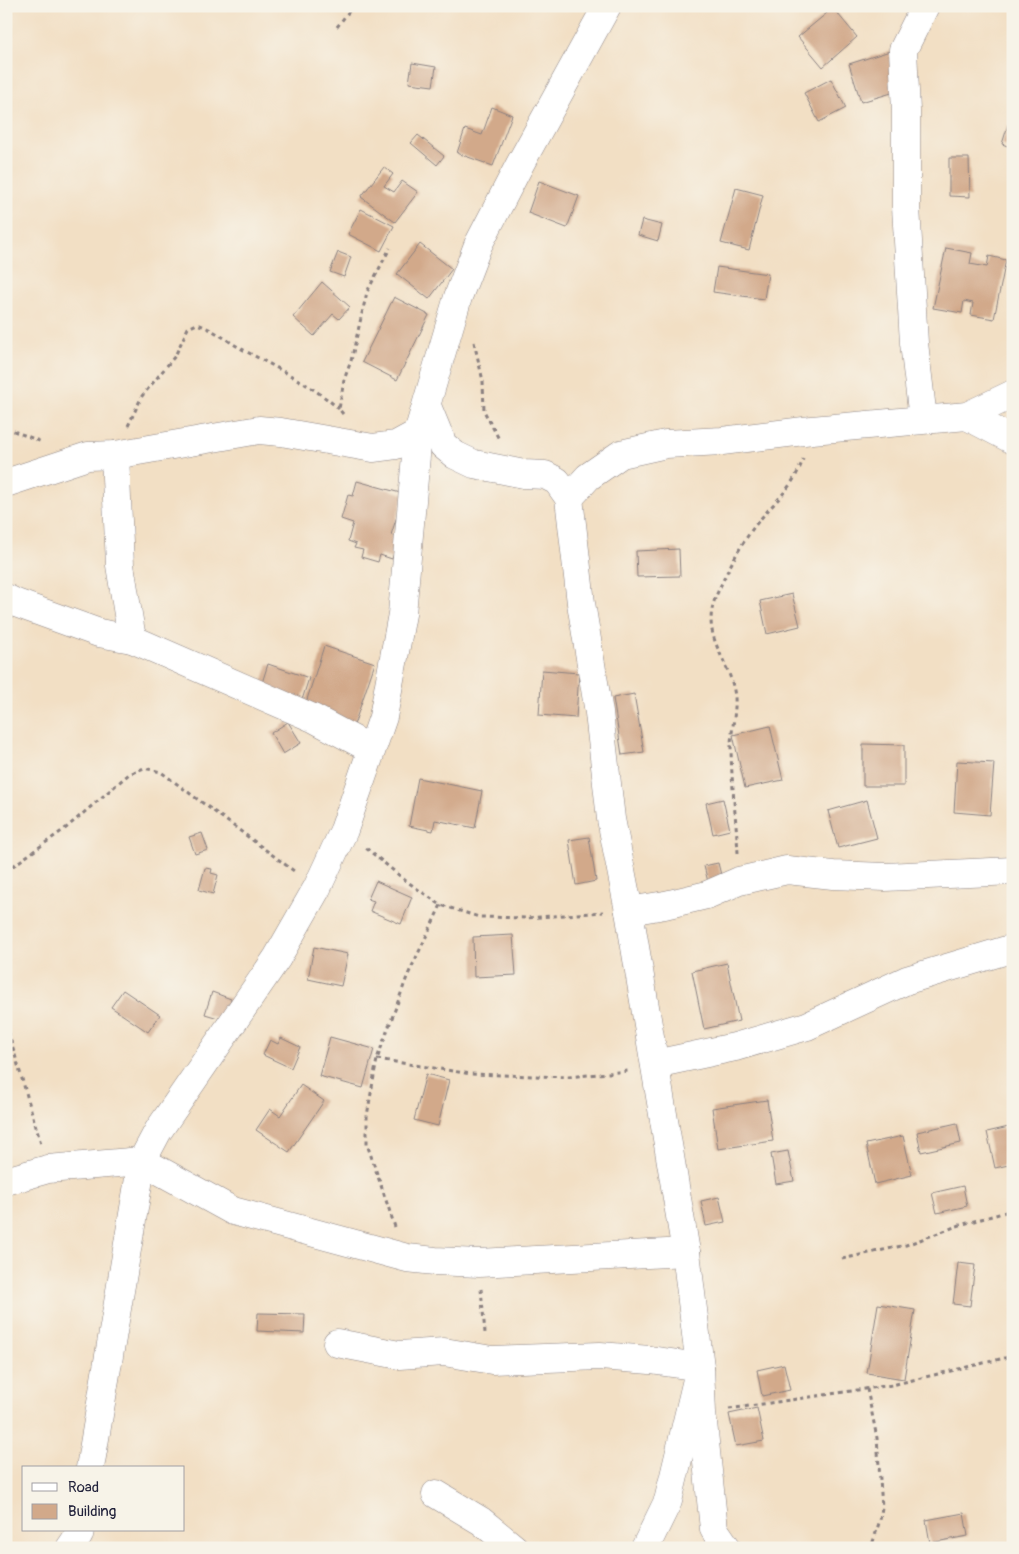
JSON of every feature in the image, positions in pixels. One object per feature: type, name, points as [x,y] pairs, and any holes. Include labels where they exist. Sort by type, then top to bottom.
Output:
[{"type":"street","points":[[90,1466],[142,1161],[158,1130],[277,958],[317,888],[344,830],[383,717],[402,614],[418,434],[458,297],[478,245],[520,164],[608,6]]},
{"type":"street","points":[[923,419],[914,343],[906,207],[906,111],[903,50],[925,6]]},
{"type":"street","points":[[569,498],[588,477],[621,454],[666,444],[722,441],[812,430],[967,416],[1013,394]]},
{"type":"street","points":[[427,406],[443,445],[455,455],[474,464],[524,474],[545,475],[557,481],[569,498],[581,603],[599,713],[611,819],[629,910],[686,1252],[700,1367],[702,1413],[718,1541]]},
{"type":"street","points":[[967,416],[1013,440]]},
{"type":"street","points":[[6,483],[88,456],[115,455],[259,430],[373,448],[396,445],[418,434]]},
{"type":"street","points":[[115,455],[120,565],[132,639]]},
{"type":"street","points":[[6,598],[99,633],[132,639],[313,718],[371,749]]},
{"type":"street","points":[[629,910],[665,905],[707,895],[739,881],[787,870],[833,875],[884,877],[1013,870]]},
{"type":"street","points":[[655,1064],[735,1047],[807,1026],[907,980],[1007,950],[1013,950]]},
{"type":"street","points":[[6,1181],[48,1169],[142,1161],[233,1211],[407,1258],[435,1261],[479,1263],[686,1252]]},
{"type":"street","points":[[337,1343],[399,1355],[444,1352],[492,1360],[600,1356],[700,1367]]},
{"type":"street","points":[[645,1548],[668,1500],[700,1367]]},
{"type":"street","points":[[436,1494],[481,1521],[514,1548]]},
{"type":"street","points":[[70,1548],[80,1532]]},
{"type":"path","points":[[338,27],[353,6]]},
{"type":"path","points":[[339,409],[344,380],[351,361],[367,292],[390,248]]},
{"type":"path","points":[[115,455],[142,396],[175,356],[188,328],[197,324],[206,327],[227,341],[323,395],[344,415]]},
{"type":"path","points":[[474,341],[483,381],[484,410],[500,441],[524,474]]},
{"type":"path","points":[[739,881],[732,742],[735,698],[727,667],[714,643],[710,620],[716,598],[736,555],[757,524],[792,484],[812,430]]},
{"type":"path","points":[[6,871],[66,828],[129,774],[144,768],[162,772],[317,888]]},
{"type":"path","points":[[344,830],[406,881],[441,905],[479,917],[527,918],[629,910]]},
{"type":"path","points":[[407,1258],[367,1144],[367,1116],[377,1059],[407,977],[441,905]]},
{"type":"path","points":[[6,1024],[48,1169]]},
{"type":"path","points":[[377,1059],[471,1074],[568,1077],[623,1072],[655,1064]]},
{"type":"path","points":[[842,1259],[906,1245],[960,1225],[1013,1210]]},
{"type":"path","points":[[479,1263],[485,1332],[492,1360]]},
{"type":"path","points":[[702,1413],[892,1385],[1013,1356]]},
{"type":"path","points":[[867,1389],[877,1438],[882,1507],[871,1548]]},
{"type":"building","points":[[807,6],[818,6],[813,12]]},
{"type":"building","points":[[833,8],[857,37],[823,67],[798,37]]},
{"type":"building","points":[[890,51],[902,90],[861,102],[849,64]]},
{"type":"building","points":[[412,63],[436,67],[433,86],[409,83]]},
{"type":"building","points":[[831,79],[846,108],[819,122],[804,93]]},
{"type":"building","points":[[492,107],[512,115],[493,166],[457,153],[465,129],[482,135]]},
{"type":"building","points":[[1008,125],[1013,127],[1013,148],[1002,144]]},
{"type":"building","points":[[418,135],[444,156],[437,165],[411,143]]},
{"type":"building","points":[[949,158],[969,158],[970,197],[949,196]]},
{"type":"building","points":[[384,167],[393,174],[384,186],[394,192],[402,181],[418,192],[395,222],[361,197]]},
{"type":"building","points":[[539,181],[579,196],[567,228],[528,213]]},
{"type":"building","points":[[736,188],[763,195],[749,250],[721,243]]},
{"type":"building","points":[[361,209],[394,226],[381,251],[348,234]]},
{"type":"building","points":[[642,220],[662,225],[658,241],[638,235]]},
{"type":"building","points":[[420,244],[452,269],[429,299],[397,274]]},
{"type":"building","points":[[946,248],[972,253],[970,264],[987,267],[989,256],[1006,260],[994,319],[971,315],[973,303],[964,301],[962,313],[933,308]]},
{"type":"building","points":[[338,252],[351,257],[344,277],[330,272]]},
{"type":"building","points":[[717,267],[768,274],[764,299],[713,292]]},
{"type":"building","points":[[322,282],[350,307],[339,319],[333,314],[314,336],[293,317]]},
{"type":"building","points":[[394,297],[429,315],[397,380],[362,362]]},
{"type":"building","points":[[357,481],[404,494],[391,535],[399,537],[392,559],[380,555],[378,562],[361,557],[363,550],[354,548],[356,544],[348,541],[353,523],[341,519],[348,495],[353,496]]},
{"type":"building","points":[[679,549],[680,576],[637,577],[636,551]]},
{"type":"building","points":[[792,594],[800,626],[767,634],[760,601]]},
{"type":"building","points":[[324,646],[375,663],[354,725],[304,709]]},
{"type":"building","points":[[268,664],[309,678],[302,700],[261,686]]},
{"type":"building","points":[[542,670],[579,673],[576,718],[539,715]]},
{"type":"building","points":[[634,694],[644,752],[622,755],[613,698]]},
{"type":"building","points":[[288,722],[301,743],[283,754],[271,733]]},
{"type":"building","points":[[770,726],[783,780],[745,788],[733,735]]},
{"type":"building","points":[[863,744],[904,745],[904,786],[863,786]]},
{"type":"building","points":[[957,761],[994,763],[990,815],[954,812]]},
{"type":"building","points":[[418,778],[482,791],[475,828],[435,820],[433,831],[409,826]]},
{"type":"building","points":[[723,799],[730,830],[713,834],[706,803]]},
{"type":"building","points":[[867,800],[877,838],[838,848],[828,811]]},
{"type":"building","points":[[202,833],[208,850],[195,854],[189,837]]},
{"type":"building","points":[[589,837],[596,881],[576,885],[569,840]]},
{"type":"building","points":[[718,863],[722,879],[708,882],[704,866]]},
{"type":"building","points":[[205,868],[212,869],[211,873],[218,875],[213,894],[199,890]]},
{"type":"building","points":[[376,881],[412,897],[401,924],[370,911],[374,901],[368,899]]},
{"type":"building","points":[[513,935],[516,975],[474,977],[473,937]]},
{"type":"building","points":[[314,947],[348,954],[341,986],[308,979]]},
{"type":"building","points":[[727,963],[739,1021],[704,1029],[692,971]]},
{"type":"building","points":[[123,990],[160,1015],[148,1032],[111,1007]]},
{"type":"building","points":[[212,992],[231,999],[225,1020],[205,1014]]},
{"type":"building","points":[[330,1037],[374,1049],[363,1088],[319,1076]]},
{"type":"building","points":[[281,1038],[300,1047],[291,1068],[263,1055],[270,1040],[278,1044]]},
{"type":"building","points":[[426,1074],[449,1080],[438,1126],[414,1120]]},
{"type":"building","points":[[301,1085],[324,1101],[289,1152],[256,1130],[270,1109],[280,1116]]},
{"type":"building","points":[[767,1100],[773,1141],[718,1149],[712,1108]]},
{"type":"building","points":[[957,1123],[961,1143],[921,1152],[917,1132]]},
{"type":"building","points":[[1013,1126],[1013,1164],[995,1168],[987,1132]]},
{"type":"building","points":[[903,1136],[912,1175],[875,1184],[866,1144]]},
{"type":"building","points":[[788,1151],[794,1181],[776,1184],[771,1154]]},
{"type":"building","points":[[963,1186],[967,1206],[937,1213],[932,1193]]},
{"type":"building","points":[[719,1197],[725,1222],[706,1226],[701,1201]]},
{"type":"building","points":[[958,1263],[975,1265],[970,1306],[953,1304]]},
{"type":"building","points":[[878,1304],[915,1310],[904,1379],[867,1373]]},
{"type":"building","points":[[258,1313],[305,1314],[304,1333],[257,1331]]},
{"type":"building","points":[[784,1364],[790,1390],[762,1396],[757,1370]]},
{"type":"building","points":[[757,1408],[764,1441],[736,1446],[729,1414]]},
{"type":"building","points":[[964,1513],[968,1536],[930,1543],[926,1520]]}]
